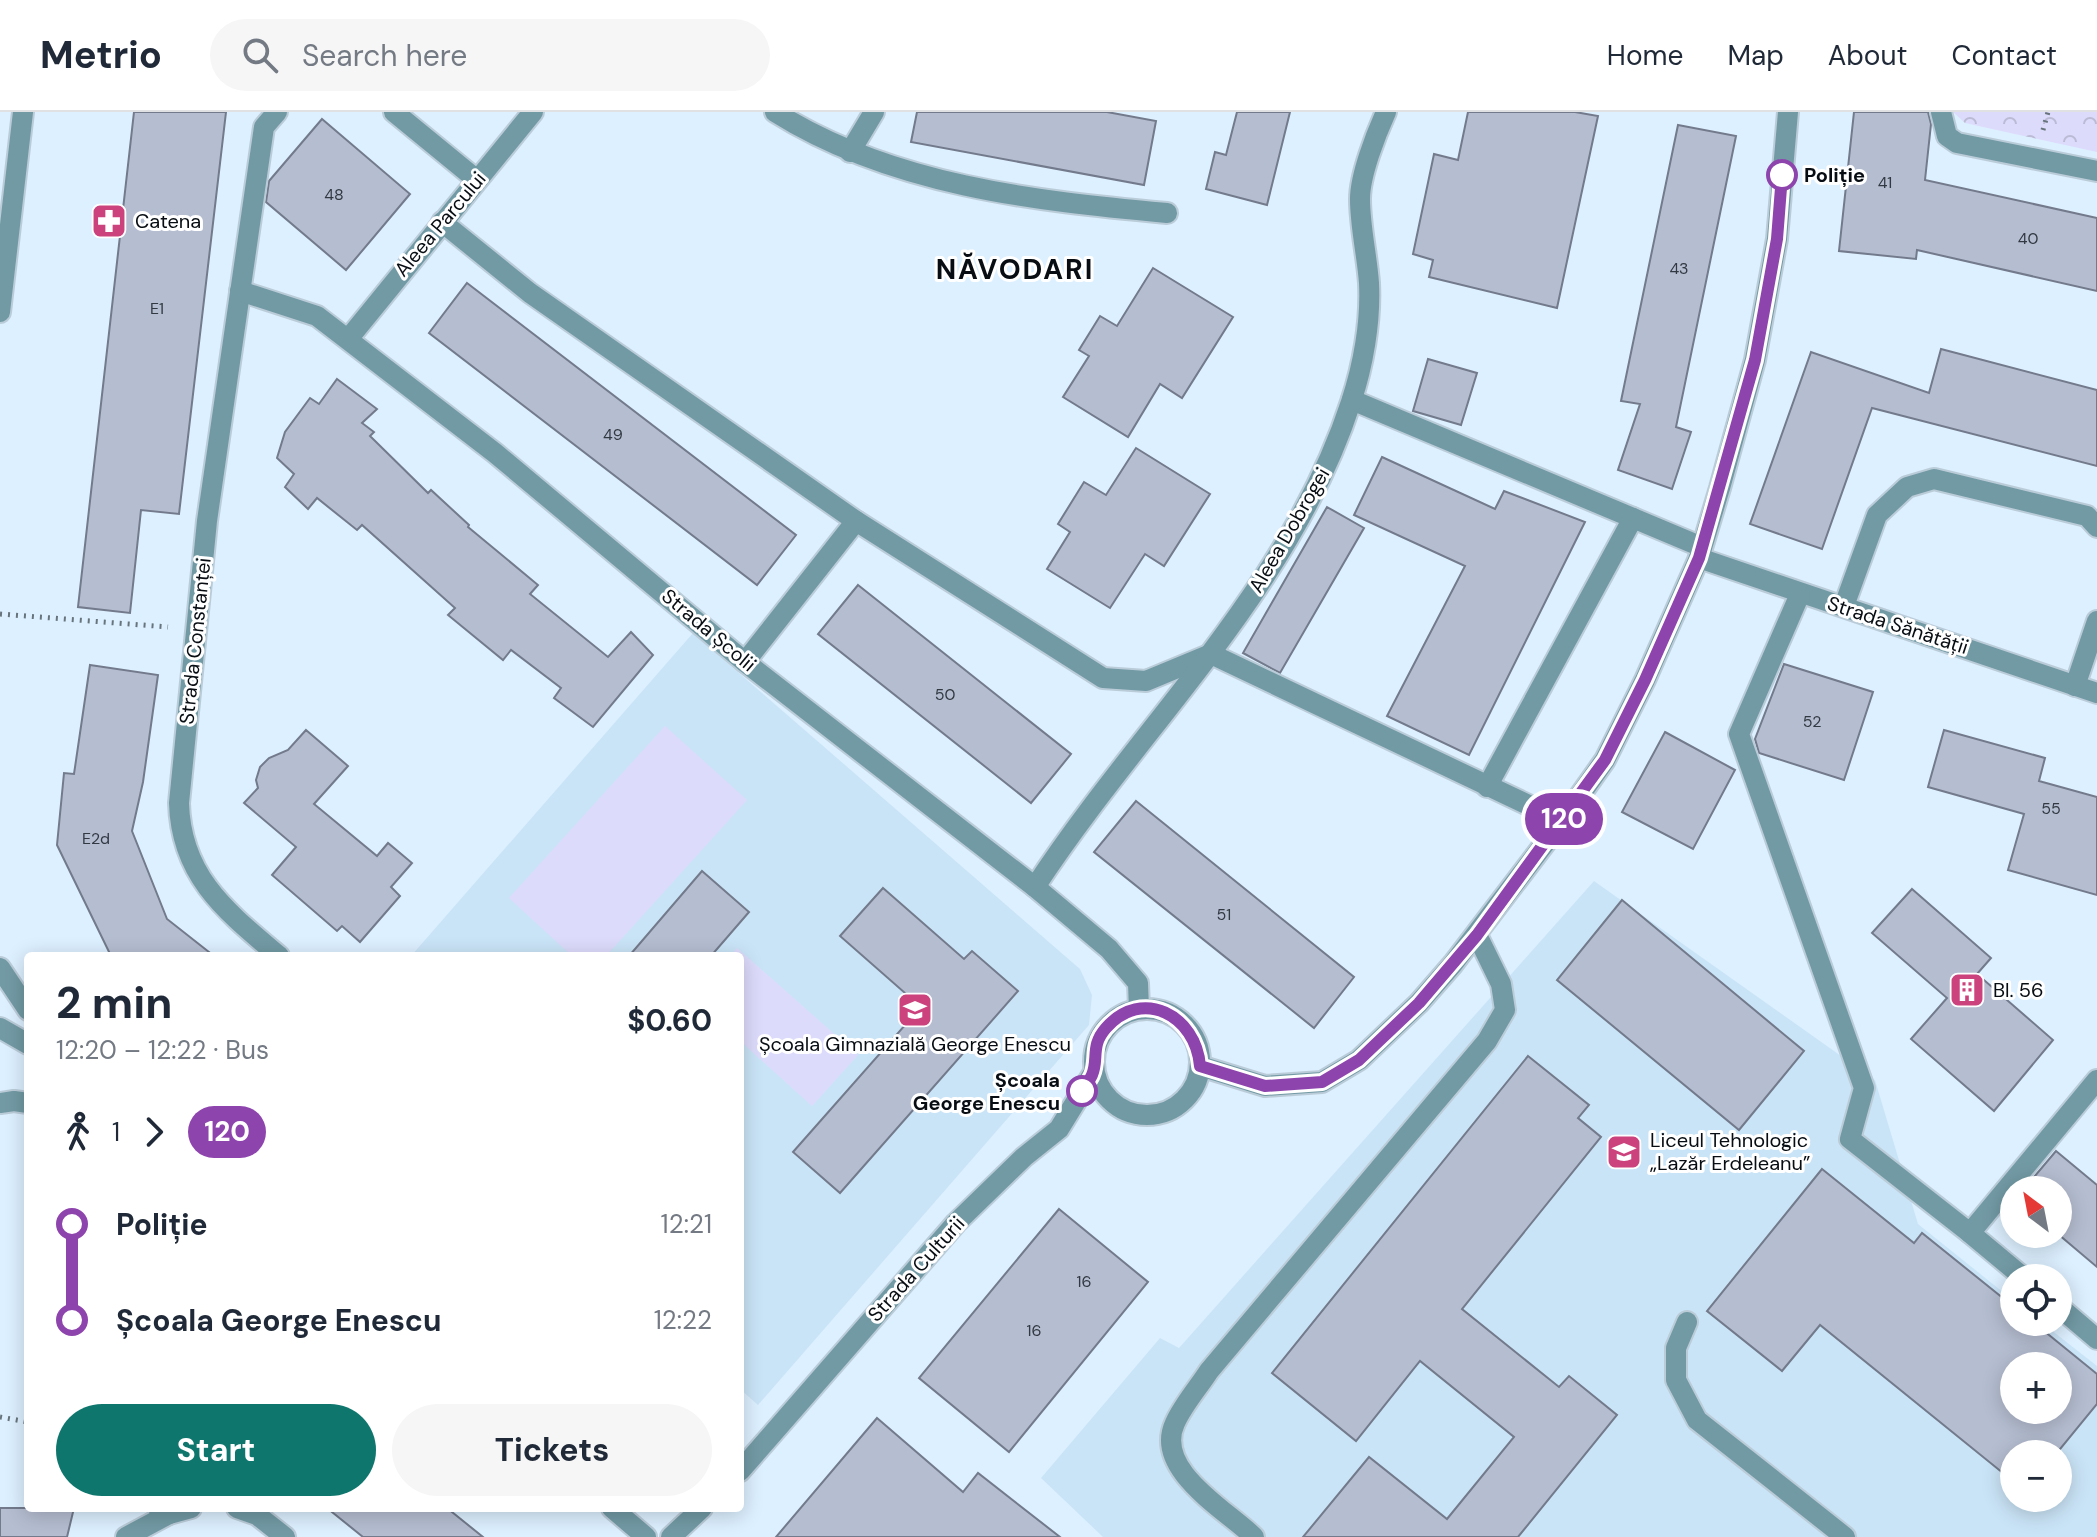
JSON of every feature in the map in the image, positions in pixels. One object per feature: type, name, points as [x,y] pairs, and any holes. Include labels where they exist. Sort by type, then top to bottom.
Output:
[{"type":"street","points":[[0,312],[23,112]]},
{"type":"street","name":"Strada Constanței","points":[[274,952],[221,906],[204,886],[185,845],[179,803],[207,521],[264,127],[277,112]]},
{"type":"street","points":[[394,112],[477,180]]},
{"type":"street","name":"Aleea Parcului","points":[[349,338],[533,112]]},
{"type":"street","points":[[775,112],[850,152],[1002,194],[1167,213]]},
{"type":"street","points":[[850,152],[874,112]]},
{"type":"street","name":"Aleea Dobrogei","points":[[1035,887],[1071,833],[1211,654],[1272,567],[1333,454],[1352,400],[1365,345],[1369,288],[1360,196],[1375,138],[1386,112]]},
{"type":"street","points":[[1200,1066],[1265,1086],[1322,1082],[1359,1060],[1419,1003],[1477,935],[1605,760],[1645,680],[1700,552],[1755,360],[1777,239],[1788,112]]},
{"type":"street","points":[[1941,112],[1947,136],[1957,143],[2097,171]]},
{"type":"street","points":[[442,222],[530,293],[856,521],[1103,678],[1146,681],[1211,654],[1562,821]]},
{"type":"street","name":"Strada Școlii","points":[[240,291],[317,316],[507,462],[745,662],[1035,887],[1109,949],[1138,983],[1139,1009]]},
{"type":"street","name":"Strada Sănătății","points":[[1352,400],[1633,518],[1700,552],[1800,594],[1844,606],[2097,693]]},
{"type":"street","points":[[1844,606],[1877,515],[1907,487],[1934,479],[2087,516],[2097,527]]},
{"type":"street","points":[[1487,787],[1633,518]]},
{"type":"street","points":[[745,662],[856,521]]},
{"type":"street","points":[[1800,594],[1739,734],[1864,1088],[1850,1139],[2007,1264]]},
{"type":"street","points":[[2075,686],[2097,621]]},
{"type":"street","points":[[1254,1537],[1190,1484],[1173,1452],[1173,1425],[1209,1371],[1487,1041],[1505,1010],[1501,984],[1477,935]]},
{"type":"street","points":[[0,968],[24,1004]]},
{"type":"street","points":[[1139,1009],[1170,1014],[1183,1023],[1199,1050],[1200,1066],[1196,1083],[1187,1097],[1174,1108],[1149,1115],[1124,1111],[1110,1102],[1100,1088],[1093,1060],[1100,1036],[1116,1019],[1139,1009]]},
{"type":"street","points":[[0,1028],[24,1042]]},
{"type":"street","name":"Strada Culturii","points":[[744,1466],[956,1223],[1024,1157],[1059,1129],[1094,1072]]},
{"type":"street","points":[[1970,1233],[2097,1080]]},
{"type":"street","points":[[0,1103],[24,1102]]},
{"type":"street","points":[[2072,1318],[2097,1339]]},
{"type":"street","points":[[1687,1322],[1676,1348],[1676,1380],[1697,1420],[1845,1537]]},
{"type":"street","points":[[126,1537],[162,1512]]},
{"type":"street","points":[[248,1512],[285,1537]]},
{"type":"street","points":[[617,1512],[646,1537]]},
{"type":"street","points":[[671,1537],[698,1512]]},
{"type":"path","points":[[0,614],[197,629]]},
{"type":"path","points":[[0,1417],[24,1421]]},
{"type":"shaded area","name":"Școala Gimnazială George Enescu","points":[[693,633],[1080,969],[1092,995],[1089,1025],[758,1405],[744,1393],[744,952],[414,952]]},
{"type":"shaded area","name":"Liceul Tehnologic „Lazăr Erdeleanu”","points":[[1594,881],[1875,1080],[1918,1224],[2000,1290],[2000,1336],[2059,1336],[2097,1366],[2097,1537],[1103,1537],[1041,1478],[1160,1338],[1179,1348]]},
{"type":"green space","points":[[1953,112],[2097,112],[2097,152],[1965,123]]},
{"type":"green space","points":[[665,726],[747,800],[610,952],[568,952],[509,898]]},
{"type":"green space","points":[[744,954],[858,1055],[812,1106],[744,1045]]},
{"type":"building","points":[[134,112],[226,112],[179,514],[141,510],[130,613],[78,607]]},
{"type":"building","points":[[917,112],[1107,112],[1156,121],[1144,185],[911,142]]},
{"type":"building","points":[[1237,112],[1290,112],[1267,205],[1206,189],[1215,152],[1226,155]]},
{"type":"building","points":[[1468,112],[1575,112],[1598,116],[1557,308],[1429,277],[1433,260],[1413,254],[1434,154],[1458,160]]},
{"type":"building","points":[[1854,112],[1928,112],[1931,124],[1925,180],[2097,218],[2097,291],[1917,250],[1916,259],[1839,251]]},
{"type":"building","points":[[322,119],[410,194],[346,270],[266,202],[269,181]]},
{"type":"building","points":[[1678,125],[1736,136],[1676,427],[1691,432],[1672,489],[1618,470],[1640,404],[1621,401]]},
{"type":"building","points":[[1153,268],[1233,317],[1182,398],[1160,384],[1128,437],[1063,397],[1089,356],[1079,350],[1100,316],[1117,326]]},
{"type":"building","points":[[467,283],[796,535],[757,585],[429,333]]},
{"type":"building","points":[[1941,349],[2097,390],[2097,466],[1872,408],[1822,549],[1750,524],[1811,352],[1929,393]]},
{"type":"building","points":[[1428,359],[1477,373],[1461,425],[1413,411]]},
{"type":"building","points":[[337,379],[377,409],[362,423],[374,432],[370,436],[428,493],[431,490],[468,527],[538,585],[530,594],[608,657],[631,632],[653,655],[593,727],[554,698],[561,688],[511,650],[503,660],[448,615],[455,608],[362,525],[357,530],[317,498],[308,509],[285,487],[294,474],[277,458],[285,432],[310,398],[319,404]]},
{"type":"building","points":[[1136,448],[1210,494],[1164,566],[1145,554],[1110,608],[1047,569],[1070,532],[1058,524],[1084,482],[1106,495]]},
{"type":"building","points":[[1382,457],[1495,509],[1504,491],[1585,522],[1469,755],[1387,716],[1465,566],[1354,515]]},
{"type":"building","points":[[1327,507],[1364,528],[1280,673],[1243,653]]},
{"type":"building","points":[[858,585],[1071,754],[1031,803],[818,634]]},
{"type":"building","points":[[1784,664],[1873,692],[1844,780],[1759,753],[1755,739]]},
{"type":"building","points":[[90,665],[158,675],[143,782],[132,831],[167,919],[209,952],[109,952],[57,845],[64,773],[74,774]]},
{"type":"building","points":[[306,730],[348,766],[314,804],[377,856],[388,843],[412,863],[391,887],[400,896],[360,942],[342,926],[337,931],[272,875],[296,847],[244,803],[258,788],[256,780],[260,767],[269,758],[288,750]]},
{"type":"building","points":[[1944,730],[2045,758],[2039,781],[2097,797],[2097,895],[2008,870],[2024,814],[1928,787]]},
{"type":"building","points":[[1665,732],[1735,770],[1693,849],[1622,812]]},
{"type":"building","points":[[1136,801],[1354,977],[1314,1028],[1094,852]]},
{"type":"building","points":[[702,871],[749,912],[714,952],[632,952]]},
{"type":"building","points":[[883,888],[964,959],[972,951],[1018,991],[840,1193],[793,1152],[921,1007],[840,936]]},
{"type":"building","name":"Bl. 56","points":[[1912,889],[1991,958],[1977,974],[2053,1040],[1994,1111],[1911,1039],[1947,998],[1872,933]]},
{"type":"building","points":[[1622,900],[1804,1051],[1739,1130],[1557,980]]},
{"type":"building","points":[[1528,1056],[1589,1105],[1578,1118],[1601,1137],[1462,1309],[1559,1387],[1569,1376],[1617,1415],[1518,1537],[1303,1537],[1369,1457],[1447,1519],[1514,1437],[1420,1361],[1356,1441],[1272,1373]]},
{"type":"building","points":[[2056,1151],[2097,1185],[2097,1267],[2072,1246],[2072,1176],[2035,1176]]},
{"type":"building","points":[[1822,1169],[1914,1243],[1922,1233],[2000,1296],[2000,1336],[2050,1336],[2070,1352],[2000,1352],[2000,1424],[2072,1424],[2072,1354],[2097,1374],[2097,1404],[2067,1440],[2000,1440],[2000,1471],[1820,1325],[1782,1371],[1707,1311]]},
{"type":"building","points":[[1059,1209],[1148,1282],[1009,1452],[919,1378]]},
{"type":"building","points":[[877,1418],[963,1492],[978,1473],[1060,1537],[776,1537]]},
{"type":"building","points":[[0,1508],[24,1508],[24,1512],[73,1512],[67,1537],[0,1537]]},
{"type":"building","points":[[332,1512],[452,1512],[483,1537],[363,1537]]},
{"type":"bus line","name":"120","points":[[1082,1091],[1094,1072],[1095,1048],[1100,1036],[1116,1019],[1139,1009],[1170,1014],[1183,1023],[1199,1050],[1200,1066],[1265,1086],[1322,1082],[1359,1060],[1419,1003],[1504,900],[1605,760],[1645,680],[1699,558],[1755,360],[1777,239],[1782,175]]},
{"type":"place","name":"Poliție","points":[[1782,175]]},
{"type":"place","name":"Catena","points":[[109,221]]},
{"type":"place","name":"Bl. 56","points":[[1967,990]]},
{"type":"place","name":"Școala Gimnazială George Enescu","points":[[915,1010]]},
{"type":"place","name":"Școala George Enescu","points":[[1082,1091]]},
{"type":"place","name":"Liceul Tehnologic „Lazăr Erdeleanu”","points":[[1624,1152]]},
{"type":"district","name":"NĂVODARI","points":[[1015,269]]}]
